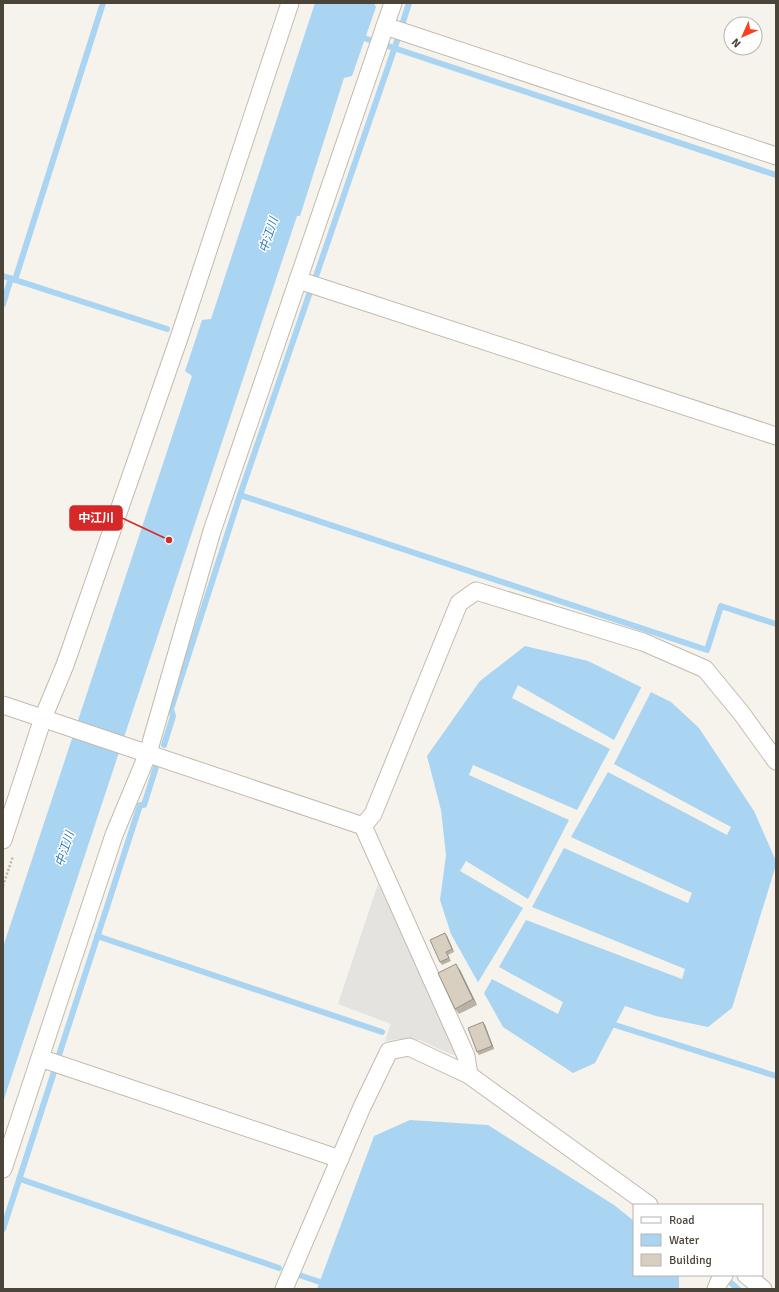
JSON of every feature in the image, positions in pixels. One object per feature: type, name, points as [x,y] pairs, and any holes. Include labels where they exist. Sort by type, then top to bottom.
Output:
[{"type":"street","points":[[3,840],[43,718],[65,665],[179,338],[290,3]]},
{"type":"street","points":[[3,1168],[143,751],[212,531],[393,3]]},
{"type":"street","points":[[384,29],[776,156]]},
{"type":"street","points":[[298,280],[776,436]]},
{"type":"street","points":[[363,826],[373,814],[459,603],[476,591],[643,642],[705,669],[742,714],[776,761]]},
{"type":"street","points":[[3,705],[363,826],[466,1056],[469,1075]]},
{"type":"street","points":[[284,1289],[340,1159],[389,1051],[409,1047],[469,1075],[648,1204]]},
{"type":"street","points":[[40,1058],[340,1159]]},
{"type":"street","points":[[716,1289],[723,1276]]},
{"type":"street","points":[[747,1276],[763,1289]]},
{"type":"shaded area","points":[[378,884],[457,1050],[458,1056],[450,1054],[420,1040],[399,1039],[385,1041],[391,1024],[338,1004]]},
{"type":"water","points":[[315,3],[374,3],[376,7],[352,76],[344,78],[300,216],[297,216],[3,1102],[3,947],[192,376],[185,371],[202,320],[211,319]]},
{"type":"water","points":[[525,646],[588,661],[671,702],[699,728],[754,811],[776,861],[732,1008],[708,1027],[656,1016],[625,1006],[595,1063],[573,1073],[503,1027],[451,934],[440,900],[446,855],[441,810],[427,756],[480,681]]},
{"type":"water","points":[[410,1120],[488,1125],[614,1205],[633,1220],[633,1276],[679,1276],[679,1289],[317,1289],[374,1136]]},
{"type":"pier","points":[[518,685],[614,740],[642,686],[652,690],[614,764],[731,827],[727,835],[608,772],[571,837],[692,893],[688,903],[564,848],[532,907],[685,969],[682,979],[526,920],[499,967],[563,1002],[558,1014],[492,979],[483,995],[477,984],[523,908],[460,871],[466,861],[528,899],[569,820],[469,775],[473,765],[577,810],[610,749],[512,698]]},
{"type":"building","points":[[445,933],[452,949],[446,952],[449,958],[440,962],[430,940]]},
{"type":"building","points":[[456,964],[473,999],[455,1009],[438,973]]},
{"type":"building","points":[[483,1022],[492,1046],[477,1052],[468,1028]]},
{"type":"waterway","points":[[15,280],[103,3]]},
{"type":"waterway","points":[[402,25],[409,3]]},
{"type":"waterway","points":[[358,36],[776,175]]},
{"type":"waterway","points":[[315,279],[398,38]]},
{"type":"waterway","points":[[3,276],[167,329]]},
{"type":"waterway","points":[[3,304],[11,278]]},
{"type":"waterway","points":[[164,745],[173,716],[171,709],[240,495],[311,289]]},
{"type":"waterway","points":[[240,495],[707,650],[721,606],[776,624]]},
{"type":"waterway","points":[[58,1058],[140,805],[144,805],[156,767]]},
{"type":"waterway","points":[[97,936],[382,1032]]},
{"type":"waterway","points":[[615,1025],[776,1076]]},
{"type":"waterway","points":[[3,1229],[55,1069]]},
{"type":"waterway","points":[[20,1179],[279,1268]]},
{"type":"waterway","points":[[299,1275],[320,1282]]},
{"type":"waterway","points":[[730,1282],[738,1289]]},
{"type":"place","name":"中江川","points":[[169,540]]}]
